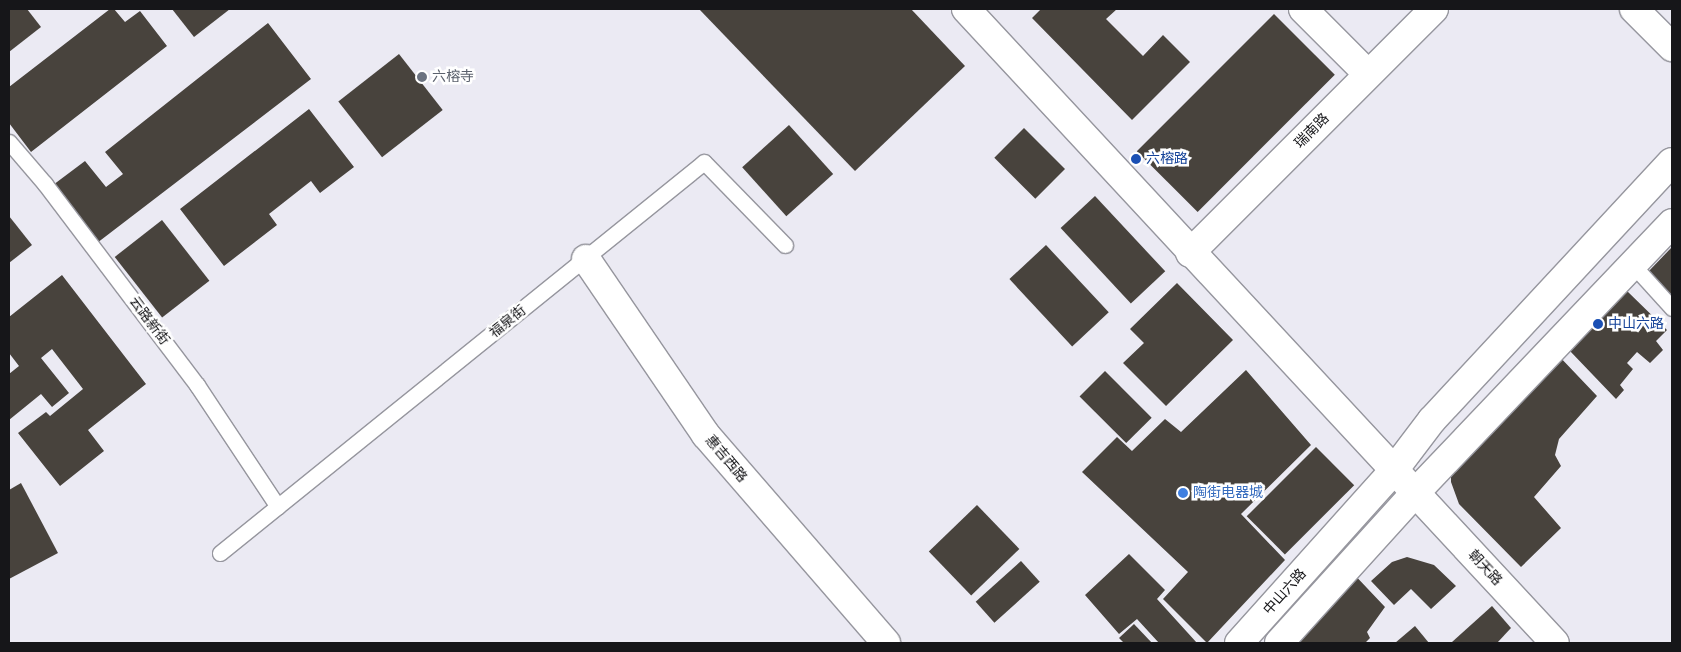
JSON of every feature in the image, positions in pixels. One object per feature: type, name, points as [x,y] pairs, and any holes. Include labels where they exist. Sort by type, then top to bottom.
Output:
[{"type":"street","points":[[966,9],[1190,253],[1394,470]]},
{"type":"street","points":[[1303,9],[1368,74]]},
{"type":"street","name":"瑞南路","points":[[1190,253],[1434,9]]},
{"type":"street","points":[[1634,9],[1672,47]]},
{"type":"street","name":"中山六路","points":[[1239,643],[1394,470],[1432,420],[1672,162]]},
{"type":"street","points":[[1279,643],[1416,492],[1672,223]]},
{"type":"street","name":"惠吉西路","points":[[586,259],[706,435],[886,643]]},
{"type":"street","name":"朝天路","points":[[1394,470],[1555,643]]},
{"type":"lane","name":"云路新街","points":[[9,142],[45,184],[192,378],[278,507]]},
{"type":"lane","name":"福泉街","points":[[220,553],[704,162],[785,245]]},
{"type":"lane","points":[[1633,265],[1672,308]]},
{"type":"building","points":[[9,9],[27,9],[41,27],[9,52]]},
{"type":"building","points":[[110,9],[114,9],[125,22],[140,11],[167,46],[31,152],[9,123],[9,87]]},
{"type":"building","points":[[172,9],[230,9],[194,37]]},
{"type":"building","points":[[699,9],[911,9],[965,66],[855,171]]},
{"type":"building","points":[[1041,9],[1117,9],[1106,19],[1143,56],[1163,35],[1190,62],[1132,120],[1032,18]]},
{"type":"building","points":[[1274,14],[1335,75],[1198,212],[1137,151]]},
{"type":"building","points":[[268,23],[311,79],[97,243],[53,185],[85,161],[106,187],[123,174],[105,152]]},
{"type":"building","points":[[399,54],[443,110],[382,157],[338,101]]},
{"type":"building","points":[[309,109],[354,167],[320,193],[311,181],[269,214],[277,225],[224,266],[180,209]]},
{"type":"building","points":[[789,125],[833,174],[786,216],[742,167]]},
{"type":"building","points":[[1024,128],[1065,169],[1035,199],[994,158]]},
{"type":"building","points":[[1095,196],[1165,271],[1131,303],[1061,228]]},
{"type":"building","points":[[9,216],[32,245],[9,263]]},
{"type":"building","points":[[162,220],[209,281],[162,318],[115,257]]},
{"type":"building","points":[[1046,245],[1109,312],[1072,346],[1009,279]]},
{"type":"building","points":[[1672,247],[1672,298],[1647,273]]},
{"type":"building","points":[[62,275],[146,384],[88,430],[104,451],[60,486],[18,433],[46,412],[50,416],[83,389],[52,349],[41,358],[69,393],[52,407],[41,394],[9,420],[9,374],[19,366],[9,353],[9,317]]},
{"type":"building","points":[[1177,283],[1233,340],[1166,406],[1123,363],[1144,343],[1130,329]]},
{"type":"building","points":[[1627,291],[1667,330],[1656,341],[1663,350],[1650,363],[1637,352],[1627,363],[1633,369],[1620,385],[1624,390],[1616,399],[1570,351]]},
{"type":"building","points":[[1557,354],[1597,396],[1559,439],[1555,455],[1561,466],[1534,497],[1561,528],[1521,567],[1459,504],[1451,482],[1451,474]]},
{"type":"building","name":"陶街电器城","points":[[1246,370],[1311,445],[1241,514],[1285,560],[1207,643],[1163,599],[1188,572],[1082,472],[1117,437],[1132,451],[1165,419],[1181,432]]},
{"type":"building","points":[[1105,371],[1152,418],[1126,443],[1080,396]]},
{"type":"building","points":[[1316,447],[1354,485],[1285,554],[1247,516]]},
{"type":"building","points":[[21,483],[58,553],[9,579],[9,490]]},
{"type":"building","points":[[977,505],[1019,549],[971,595],[929,552]]},
{"type":"building","points":[[1129,554],[1165,590],[1157,599],[1197,643],[1159,643],[1137,619],[1119,634],[1085,595]]},
{"type":"building","points":[[1407,557],[1434,565],[1456,586],[1431,609],[1411,589],[1394,605],[1371,581],[1392,562]]},
{"type":"building","points":[[1021,561],[1040,582],[994,623],[976,602]]},
{"type":"building","points":[[1349,569],[1385,607],[1367,632],[1370,638],[1365,643],[1285,643]]},
{"type":"building","points":[[1492,606],[1511,628],[1497,643],[1452,642]]},
{"type":"building","points":[[1134,624],[1152,643],[1124,643],[1119,638]]},
{"type":"building","points":[[1415,626],[1429,643],[1395,643]]},
{"type":"place","name":"六榕寺","points":[[422,77]]},
{"type":"place","name":"六榕路","points":[[1136,159]]},
{"type":"place","name":"中山六路","points":[[1598,324]]},
{"type":"place","name":"陶街电器城","points":[[1183,493]]}]
